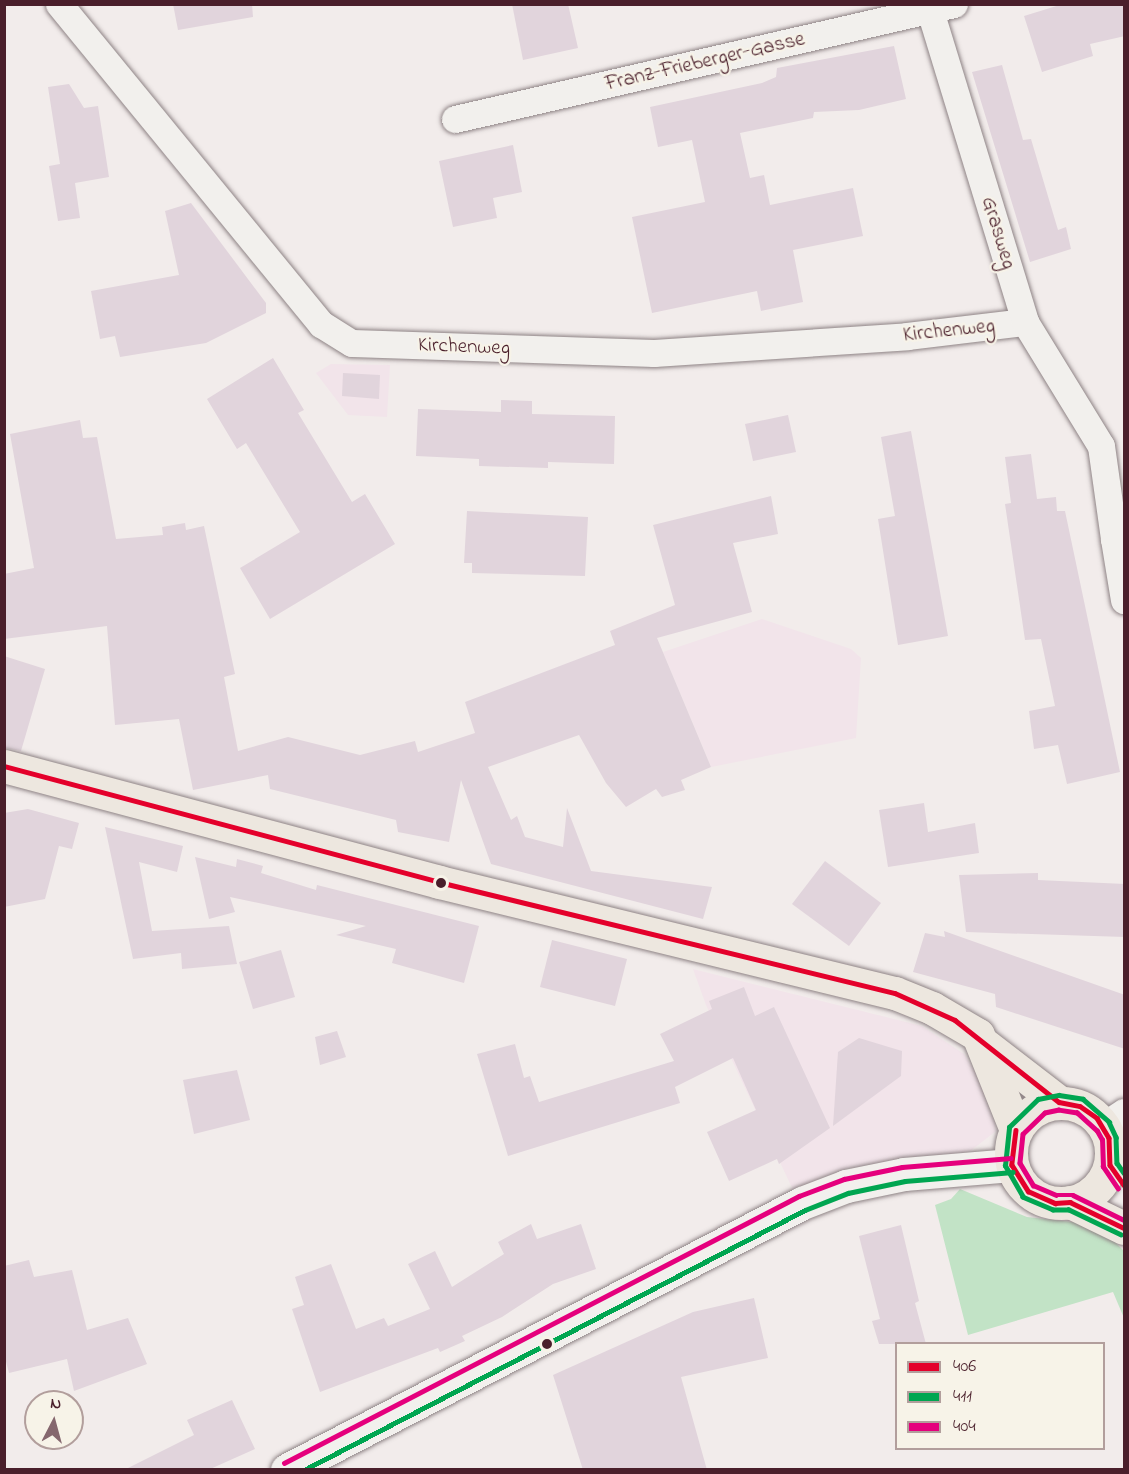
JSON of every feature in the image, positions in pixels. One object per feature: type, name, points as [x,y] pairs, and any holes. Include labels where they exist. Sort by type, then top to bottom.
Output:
[{"type":"main road","points":[[4,766],[440,882],[895,993],[955,1020],[978,1035],[985,1045],[1016,1130]]},
{"type":"main road","points":[[985,1045],[1059,1102],[1114,1119],[1109,1138],[1117,1175],[1070,1202]]},
{"type":"main road","points":[[1059,1102],[1033,1111],[1016,1130],[1010,1153],[1012,1165],[1028,1191],[1041,1199],[1070,1202],[1125,1228]]},
{"type":"main road","points":[[287,1470],[802,1203],[846,1186],[904,1174],[1012,1165]]},
{"type":"street","name":"Kirchenweg","points":[[59,4],[321,324],[351,343],[654,353],[907,336],[1025,322]]},
{"type":"street","name":"Grasweg","points":[[937,7],[1025,322],[1113,450],[1114,538],[1125,600]]},
{"type":"street","name":"Franz-Frieberger-Gasse","points":[[455,118],[937,7]]},
{"type":"street","points":[[1114,538],[1125,514]]},
{"type":"shaded area","points":[[331,364],[390,365],[387,417],[348,415],[316,373]]},
{"type":"shaded area","points":[[762,619],[851,649],[861,658],[856,738],[711,767],[663,652]]},
{"type":"shaded area","points":[[693,969],[922,1026],[964,1054],[991,1097],[996,1131],[969,1152],[844,1169],[794,1192],[706,1005]]},
{"type":"green space","points":[[960,1189],[1027,1217],[1090,1224],[1109,1236],[1124,1251],[1124,1318],[1113,1292],[968,1335],[935,1205],[951,1199]]},
{"type":"building","points":[[173,4],[252,4],[253,17],[178,30]]},
{"type":"building","points":[[512,4],[568,4],[578,48],[523,60]]},
{"type":"building","points":[[1063,4],[1125,4],[1125,36],[1090,44],[1093,56],[1042,72],[1024,16]]},
{"type":"building","points":[[894,46],[906,99],[859,110],[814,112],[813,118],[740,133],[750,178],[764,175],[770,205],[853,188],[863,236],[793,250],[803,302],[761,311],[757,291],[652,313],[632,217],[705,202],[692,140],[658,147],[650,107],[762,83],[776,77],[777,68]]},
{"type":"building","points":[[1002,65],[1023,140],[1031,139],[1058,230],[1066,227],[1071,249],[1030,262],[972,72]]},
{"type":"building","points":[[69,84],[84,108],[98,106],[109,177],[75,183],[80,218],[58,221],[49,166],[60,164],[48,87]]},
{"type":"building","points":[[513,145],[522,192],[493,198],[497,218],[453,227],[439,161]]},
{"type":"building","points":[[191,203],[266,303],[266,313],[206,343],[120,357],[115,336],[100,339],[91,291],[179,275],[165,211]]},
{"type":"building","points":[[273,358],[304,410],[298,413],[352,502],[365,494],[395,544],[270,619],[240,568],[300,532],[246,443],[237,449],[207,399]]},
{"type":"building","points":[[343,373],[380,375],[379,399],[342,396]]},
{"type":"building","points":[[501,400],[532,401],[532,414],[615,416],[614,464],[548,462],[548,468],[479,466],[479,459],[416,456],[418,409],[501,412]]},
{"type":"building","points":[[788,415],[796,452],[753,461],[745,424]]},
{"type":"building","points":[[80,420],[83,438],[97,437],[116,539],[163,535],[162,527],[185,523],[186,530],[204,526],[235,674],[224,677],[238,751],[288,737],[360,755],[415,741],[418,752],[475,733],[465,702],[615,645],[610,631],[675,605],[653,525],[771,496],[778,534],[733,543],[752,612],[657,638],[711,767],[681,780],[685,790],[662,797],[656,789],[626,807],[606,783],[579,735],[488,767],[511,820],[517,816],[525,837],[563,847],[567,808],[591,871],[712,887],[703,919],[491,864],[461,780],[449,842],[398,832],[396,820],[270,789],[268,775],[193,790],[179,719],[115,725],[107,626],[4,639],[4,574],[34,568],[10,434]]},
{"type":"building","points":[[911,431],[948,636],[898,645],[878,519],[895,516],[881,437]]},
{"type":"building","points":[[1031,454],[1037,499],[1056,497],[1057,511],[1065,511],[1120,772],[1067,784],[1058,745],[1034,749],[1029,711],[1055,706],[1041,639],[1025,640],[1005,504],[1011,503],[1005,457]]},
{"type":"building","points":[[467,511],[588,517],[585,576],[472,573],[472,563],[464,563]]},
{"type":"building","points":[[4,656],[45,669],[21,751],[4,748]]},
{"type":"building","points":[[924,803],[928,832],[975,823],[979,853],[888,867],[879,810]]},
{"type":"building","points":[[28,809],[79,823],[72,849],[59,846],[45,899],[4,907],[4,813]]},
{"type":"building","points":[[105,827],[183,846],[177,872],[139,862],[152,931],[229,926],[237,964],[182,969],[181,953],[133,959]]},
{"type":"building","points":[[195,857],[236,867],[237,859],[263,866],[261,873],[316,890],[317,885],[479,926],[464,983],[392,963],[396,949],[336,935],[366,926],[230,897],[235,912],[209,919]]},
{"type":"building","points":[[825,861],[881,903],[849,946],[792,904]]},
{"type":"building","points":[[1038,873],[1038,880],[1125,884],[1125,937],[966,932],[959,875]]},
{"type":"building","points":[[944,931],[1125,995],[1125,1049],[996,1007],[995,994],[913,972],[925,933],[945,937]]},
{"type":"building","points":[[552,940],[627,959],[615,1006],[540,987]]},
{"type":"building","points":[[281,950],[295,997],[253,1009],[239,962]]},
{"type":"building","points":[[744,987],[755,1016],[774,1007],[830,1128],[779,1164],[777,1159],[729,1181],[707,1132],[756,1110],[733,1058],[675,1087],[680,1103],[508,1156],[477,1054],[515,1044],[524,1078],[530,1076],[539,1102],[674,1061],[660,1034],[712,1009],[709,1001]]},
{"type":"building","points":[[337,1031],[346,1057],[320,1065],[315,1037]]},
{"type":"building","points":[[859,1038],[902,1051],[901,1076],[833,1126],[838,1052]]},
{"type":"building","points":[[237,1070],[250,1120],[194,1134],[183,1080]]},
{"type":"building","points":[[531,1224],[537,1239],[581,1224],[596,1269],[553,1284],[502,1317],[462,1336],[465,1341],[440,1352],[438,1348],[320,1392],[292,1309],[304,1305],[295,1277],[331,1264],[356,1329],[384,1318],[388,1326],[430,1309],[408,1264],[435,1251],[452,1287],[504,1254],[498,1242]]},
{"type":"building","points":[[901,1225],[919,1301],[915,1303],[925,1342],[879,1344],[872,1321],[880,1319],[859,1236]]},
{"type":"building","points":[[29,1260],[34,1277],[72,1270],[87,1330],[128,1318],[147,1364],[77,1390],[74,1390],[67,1359],[9,1373],[4,1354],[4,1266]]},
{"type":"building","points":[[754,1298],[768,1358],[681,1377],[707,1470],[583,1470],[553,1375],[693,1312]]},
{"type":"building","points":[[232,1400],[255,1449],[208,1470],[124,1470],[194,1435],[187,1420]]},
{"type":"transit line","name":"406","points":[[4,766],[439,882],[895,993],[955,1020],[1059,1102]]},
{"type":"transit line","name":"411","points":[[1121,1235],[1069,1210],[1053,1210],[1023,1197],[1005,1166],[1009,1127],[1038,1099],[1059,1095],[1083,1099],[1109,1122],[1116,1137],[1117,1163],[1124,1173]]},
{"type":"transit line","name":"406","points":[[1059,1102],[1080,1106],[1097,1118],[1109,1138],[1110,1165],[1124,1185]]},
{"type":"transit line","name":"404","points":[[1118,1189],[1103,1167],[1102,1140],[1097,1131],[1077,1113],[1059,1110],[1045,1113],[1023,1134],[1020,1163],[1033,1185],[1056,1195],[1073,1195],[1124,1220]]},
{"type":"transit line","name":"406","points":[[1016,1130],[1012,1165],[1028,1191],[1055,1203],[1070,1202],[1124,1228]]},
{"type":"transit line","name":"404","points":[[284,1463],[799,1196],[844,1179],[902,1167],[1011,1158]]},
{"type":"transit line","name":"411","points":[[304,1470],[805,1210],[848,1193],[905,1181],[1013,1172]]}]
